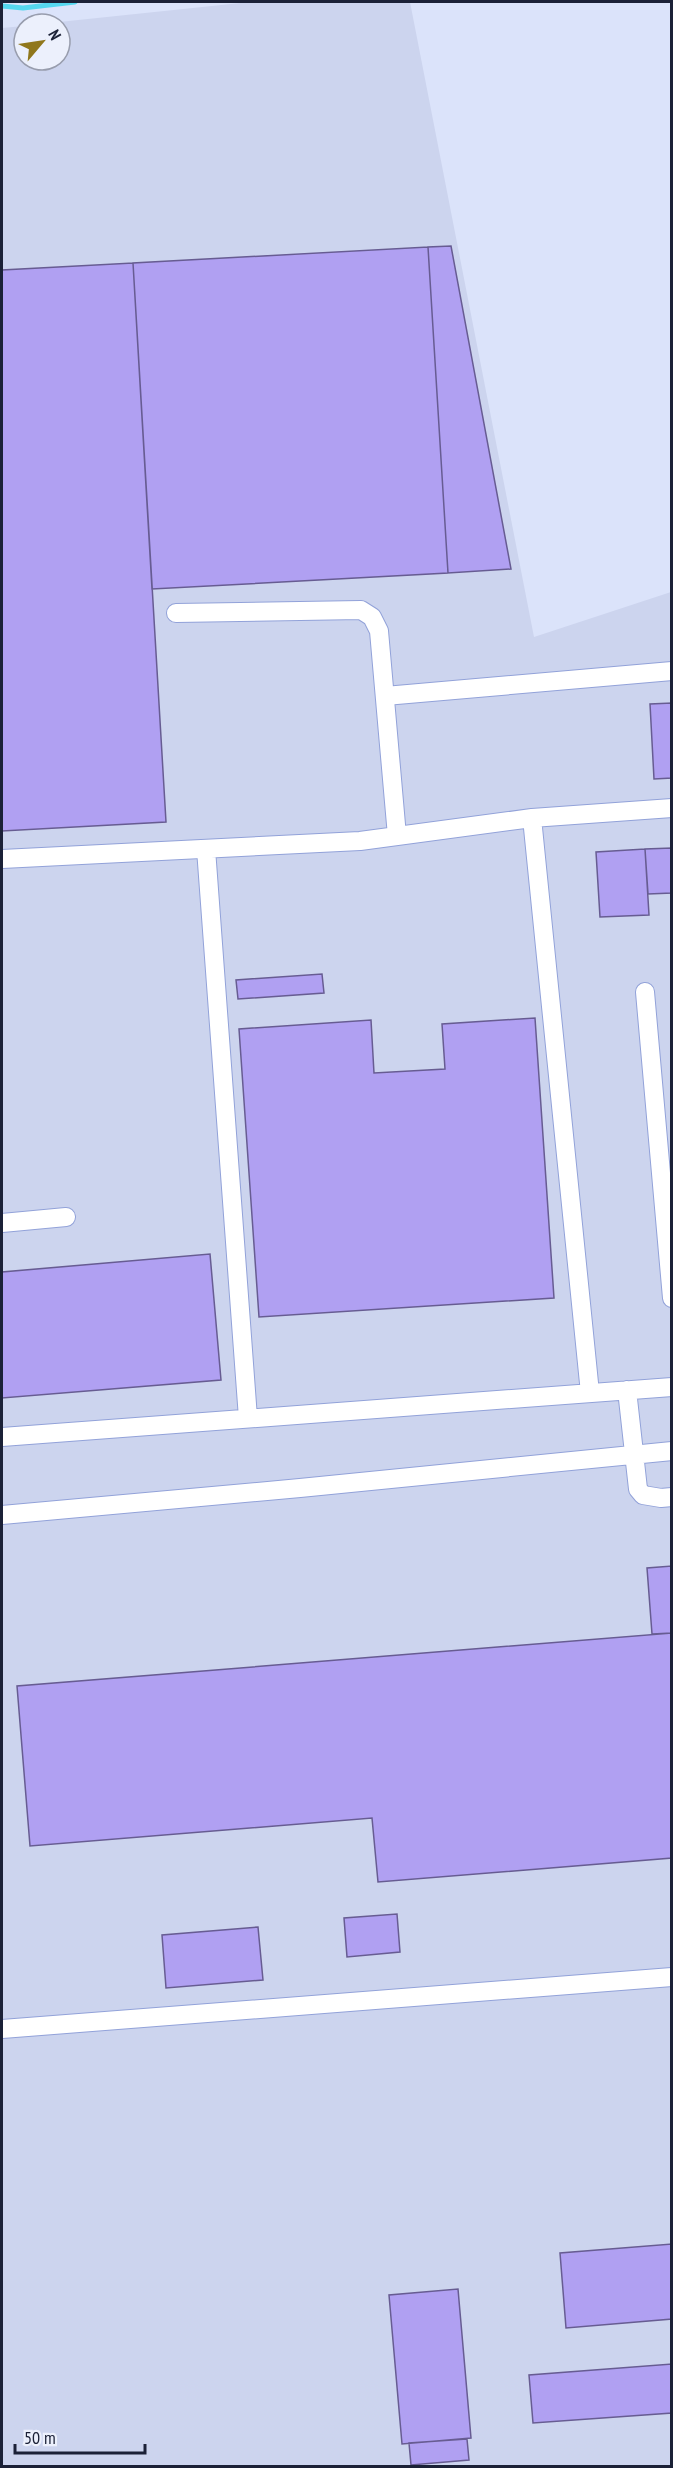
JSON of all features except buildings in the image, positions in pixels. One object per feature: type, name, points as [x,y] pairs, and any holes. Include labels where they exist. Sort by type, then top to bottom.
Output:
[{"type":"street","points":[[176,613],[361,610],[372,617],[379,631],[397,836]]},
{"type":"street","points":[[385,696],[672,671]]},
{"type":"street","points":[[2,859],[360,841],[532,818],[672,808]]},
{"type":"street","points":[[532,818],[590,1393]]},
{"type":"street","points":[[206,849],[248,1419]]},
{"type":"street","points":[[645,992],[672,1298]]},
{"type":"street","points":[[2,1223],[66,1217]]},
{"type":"street","points":[[2,1437],[672,1387]]},
{"type":"street","points":[[627,1390],[638,1489],[643,1496],[672,1497]]},
{"type":"street","points":[[2,1515],[672,1451]]},
{"type":"street","points":[[2,2029],[672,1977]]},
{"type":"shaded area","points":[[250,2],[410,2],[534,637],[671,592],[671,2466],[2,2466],[2,28],[12,27],[12,72],[72,72],[72,21]]},
{"type":"waterway","points":[[2,6],[23,8],[75,2]]}]
